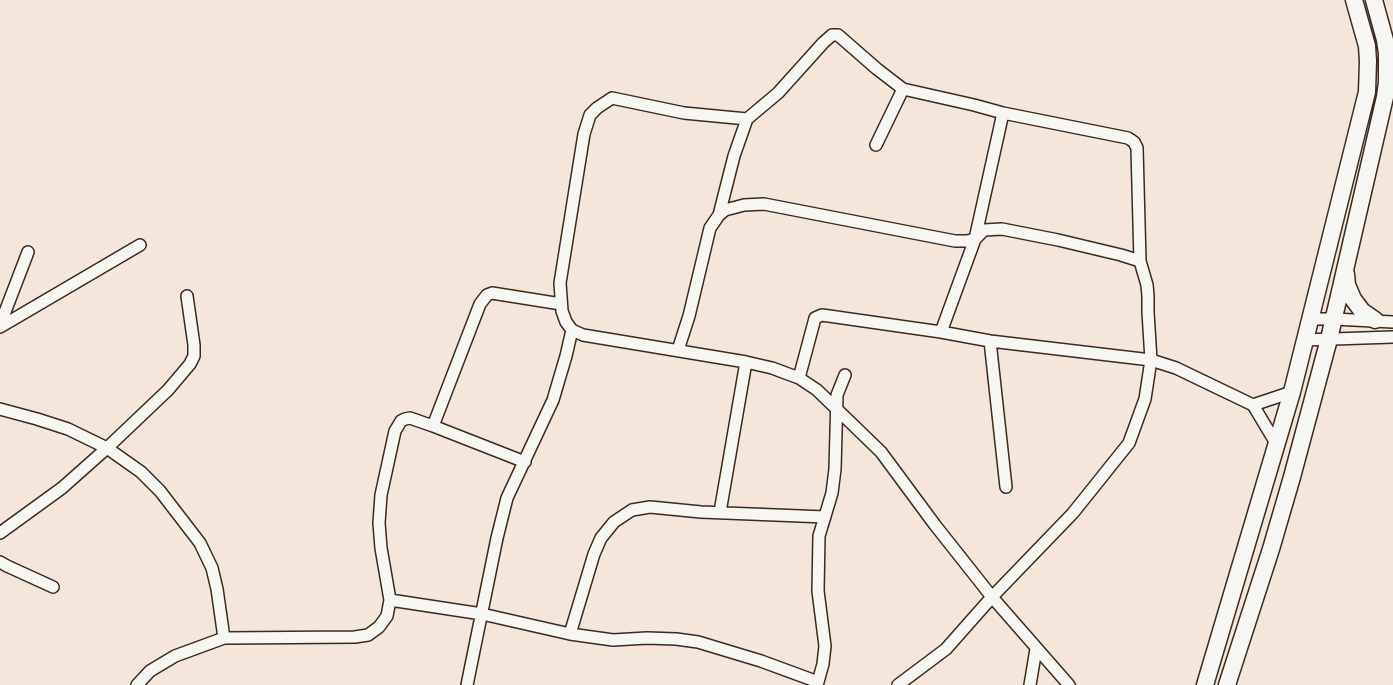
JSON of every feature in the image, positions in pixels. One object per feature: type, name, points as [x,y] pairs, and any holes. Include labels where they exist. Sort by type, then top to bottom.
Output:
[{"type":"main road","points":[[1354,0],[1367,46],[1368,61],[1366,92],[1292,392],[1207,681],[1227,684],[1284,507],[1334,319],[1382,112],[1387,82],[1388,66],[1385,40],[1374,0]]},
{"type":"main road","points":[[1346,270],[1348,285],[1353,299],[1362,311],[1375,320]]},
{"type":"street","points":[[719,215],[734,156],[747,119],[778,93],[832,35],[838,35],[877,69],[903,89],[1128,138],[1134,142],[1137,148],[1140,261],[1148,291],[1151,360],[1144,400],[1129,443],[1073,513],[992,597],[946,649],[898,685]]},
{"type":"street","points":[[876,145],[903,89]]},
{"type":"street","points":[[747,119],[684,113],[612,98],[590,115],[584,134],[560,283],[561,304],[566,322],[572,330],[583,335],[678,350],[772,368],[800,378],[817,390],[881,452],[935,525],[992,597],[1069,685]]},
{"type":"street","points":[[941,332],[975,239],[1003,112]]},
{"type":"street","points":[[678,350],[689,316],[710,228],[719,215],[725,210],[733,207],[764,204],[955,241],[975,239],[984,230],[1002,230],[1058,240],[1140,261]]},
{"type":"street","points":[[0,326],[140,245]]},
{"type":"street","points":[[0,326],[28,252]]},
{"type":"street","points":[[433,426],[480,304],[487,295],[492,293],[561,304]]},
{"type":"street","points":[[0,533],[62,488],[107,448],[168,390],[190,364],[194,356],[194,344],[187,296]]},
{"type":"street","points":[[800,378],[814,322],[818,316],[822,315],[941,332],[990,341],[1151,360],[1176,368],[1253,405],[1276,445]]},
{"type":"street","points":[[1310,319],[1375,320],[1393,322]]},
{"type":"street","points":[[467,685],[496,538],[507,498],[525,462],[552,400],[566,356],[572,330]]},
{"type":"street","points":[[1304,340],[1393,337]]},
{"type":"street","points":[[990,341],[1006,487]]},
{"type":"street","points":[[720,512],[746,362]]},
{"type":"street","points":[[390,600],[482,614],[570,634],[613,640],[647,638],[676,639],[698,642],[761,661],[820,684],[825,646],[817,571],[820,536],[832,492],[835,469],[837,395],[845,375]]},
{"type":"street","points":[[1253,405],[1292,392]]},
{"type":"street","points":[[0,409],[68,429],[107,448],[146,477],[173,507],[200,543],[212,568],[217,589],[224,638]]},
{"type":"street","points":[[137,685],[150,672],[175,656],[224,638],[355,637],[368,635],[379,627],[387,616],[390,600],[381,548],[379,523],[381,495],[395,431],[401,421],[410,418],[525,462]]},
{"type":"street","points":[[570,634],[594,554],[601,538],[614,522],[632,510],[650,507],[701,512],[825,517]]},
{"type":"street","points":[[0,562],[53,587]]},
{"type":"street","points":[[1030,685],[1036,649]]}]
